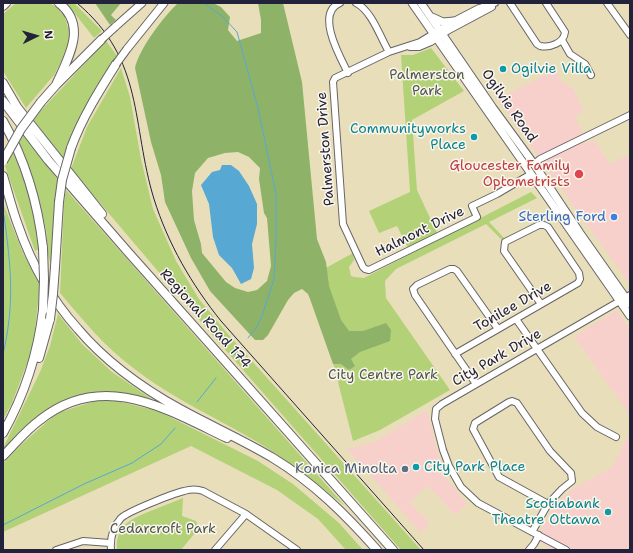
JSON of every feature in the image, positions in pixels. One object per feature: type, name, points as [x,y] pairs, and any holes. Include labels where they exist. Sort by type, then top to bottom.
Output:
[{"type":"highway","points":[[3,6],[6,3]]},
{"type":"highway","points":[[56,85],[71,50],[74,36],[72,18],[66,8],[59,3]]},
{"type":"highway","points":[[3,161],[21,129],[41,102],[102,39]]},
{"type":"highway","points":[[12,417],[17,412],[29,385],[50,319],[59,202],[63,176],[71,148],[90,105],[116,64]]},
{"type":"highway","points":[[3,83],[13,100]]},
{"type":"highway","points":[[3,90],[13,100],[158,285]]},
{"type":"highway","name":"Regional Road 174","points":[[3,101],[48,160],[393,550]]},
{"type":"highway","points":[[3,120],[20,156],[32,192],[39,221],[43,248],[44,284],[43,310],[40,331],[32,364],[12,417],[3,433]]},
{"type":"highway","points":[[3,176],[21,234],[41,277],[60,307],[93,346],[122,371],[152,392],[180,409],[222,430],[272,458],[307,481],[343,513],[377,550]]},
{"type":"highway","points":[[3,456],[39,420],[60,407],[88,397],[120,396],[134,398],[156,406],[243,446],[307,481]]},
{"type":"main road","points":[[102,39],[142,3]]},
{"type":"main road","points":[[116,64],[126,49],[164,3]]},
{"type":"main road","name":"Ogilvie Road","points":[[412,3],[531,174],[626,299]]},
{"type":"main road","name":"Ogilvie Road","points":[[421,3],[493,108],[534,164],[626,299],[630,316]]},
{"type":"main road","points":[[430,16],[442,22],[454,21]]},
{"type":"street","points":[[340,3],[335,6],[331,13],[330,29],[335,45],[348,73]]},
{"type":"street","points":[[356,3],[362,7],[370,17],[388,52]]},
{"type":"street","points":[[442,32],[454,21],[479,8],[497,3]]},
{"type":"street","points":[[442,32],[497,3]]},
{"type":"street","points":[[510,3],[540,46],[546,47],[562,40],[565,32],[546,3]]},
{"type":"street","points":[[607,3],[630,35]]},
{"type":"street","name":"Palmerston Drive","points":[[365,269],[343,224],[333,82],[335,78],[348,73],[388,52],[435,37],[442,32]]},
{"type":"street","points":[[562,40],[570,54],[585,64],[591,75]]},
{"type":"street","points":[[534,164],[540,159],[630,115]]},
{"type":"street","name":"Halmont Drive","points":[[365,269],[371,269],[477,217],[472,206],[497,194],[531,174]]},
{"type":"street","name":"Tonilee Drive","points":[[455,354],[578,283],[580,279],[579,273],[548,227],[544,225],[539,225],[505,242],[504,247],[504,251],[541,304]]},
{"type":"street","points":[[476,384],[414,295],[413,289],[417,285],[450,269],[454,269],[498,329]]},
{"type":"street","name":"City Park Drive","points":[[566,550],[478,503],[461,487],[449,466],[435,419],[436,409],[537,348],[626,299]]},
{"type":"street","points":[[516,319],[582,413],[597,427],[616,437]]},
{"type":"street","points":[[532,532],[548,504],[572,481],[571,473],[550,451],[516,404],[512,401],[509,402],[475,423],[473,429],[499,477],[548,504]]},
{"type":"street","points":[[111,550],[110,543],[115,527],[122,518],[130,512],[185,490],[196,489],[203,491],[246,514],[297,550]]},
{"type":"street","points":[[215,550],[246,514]]},
{"type":"street","points":[[529,550],[539,535]]},
{"type":"street","points":[[56,550],[83,540],[110,543]]},
{"type":"shaded area","points":[[556,69],[561,82],[572,87],[584,111],[575,116],[587,143],[594,140],[610,164],[630,154],[630,285],[497,99]]},
{"type":"shaded area","points":[[617,310],[630,330],[630,416],[574,336]]},
{"type":"shaded area","points":[[427,410],[443,474],[467,504],[455,515],[428,486],[410,502],[430,523],[421,533],[347,449],[375,442]]},
{"type":"shaded area","name":"Scotiabank Theatre Ottawa","points":[[630,432],[630,550],[555,550],[534,539],[553,508],[562,498],[574,488],[611,468]]},
{"type":"green space","points":[[16,3],[49,3],[55,6],[65,17],[70,36],[68,50],[54,75],[26,108],[3,71],[3,14]]},
{"type":"green space","points":[[63,3],[74,3],[102,31],[94,38],[76,15]]},
{"type":"green space","points":[[95,3],[121,3],[111,15],[116,20],[110,25]]},
{"type":"green space","points":[[178,3],[213,3],[221,7],[230,17],[228,30],[237,41],[261,33],[261,20],[258,3],[283,3],[302,82],[317,239],[326,262],[329,286],[341,320],[349,331],[363,331],[386,323],[391,330],[390,341],[360,352],[351,359],[355,366],[349,370],[341,364],[333,364],[308,294],[302,289],[294,293],[288,300],[268,335],[263,340],[255,340],[210,291],[191,258],[165,202],[161,175],[151,142],[135,68],[141,52],[159,24]],"holes":[[[238,152],[249,157],[260,168],[259,179],[264,213],[267,218],[271,266],[267,281],[257,290],[248,292],[235,288],[226,282],[202,253],[194,220],[192,191],[195,173],[208,158],[225,153]]]},
{"type":"green space","points":[[106,41],[118,57],[90,99],[70,140],[64,161],[33,119]]},
{"type":"green space","name":"Palmerston Park","points":[[431,48],[464,91],[412,120],[417,190],[437,233],[408,248],[397,226],[379,233],[369,211],[410,192],[401,55],[413,55]]},
{"type":"green space","points":[[121,68],[130,97],[141,159],[153,209],[176,261],[199,299],[227,333],[421,550],[401,550],[214,337],[71,169],[87,127]]},
{"type":"green space","points":[[23,134],[59,181],[52,266],[49,258],[46,230],[41,208],[31,175],[18,142]]},
{"type":"green space","points":[[13,153],[27,187],[35,221],[39,249],[35,251],[5,166]]},
{"type":"green space","points":[[66,190],[345,506],[285,460],[264,446],[180,399],[147,378],[112,350],[85,322],[60,293],[64,203]]},
{"type":"green space","name":"City Centre Park","points":[[531,192],[537,198],[489,222],[505,239],[503,241],[486,224],[396,269],[385,281],[386,298],[450,390],[380,430],[353,441],[311,276],[353,253],[354,260],[349,267],[351,276],[364,278]]},
{"type":"green space","points":[[3,203],[23,253],[40,285],[33,347],[12,403],[3,420]]},
{"type":"green space","points":[[58,314],[83,345],[112,372],[153,400],[113,392],[90,393],[73,397],[57,404],[42,414],[31,423],[3,452],[3,448],[40,372],[50,346]]},
{"type":"green space","points":[[95,401],[117,401],[158,411],[258,461],[293,484],[339,523],[363,550],[346,550],[318,519],[277,490],[191,446],[3,532],[3,463],[57,413]]},
{"type":"green space","name":"Cedarcroft Park","points":[[183,498],[182,516],[196,521],[199,528],[181,550],[117,550],[119,534],[122,528],[132,519]]},
{"type":"water","points":[[222,165],[231,165],[239,171],[249,186],[257,204],[257,224],[252,244],[254,268],[251,279],[241,284],[232,268],[219,255],[213,237],[209,204],[201,185],[212,172],[220,170]]},
{"type":"waterway","points":[[204,3],[223,17],[237,32],[258,108],[276,194],[274,279],[262,316],[256,328],[248,338]]},
{"type":"waterway","points":[[3,354],[7,336],[11,285],[4,216]]},
{"type":"waterway","points":[[234,355],[241,348]]},
{"type":"waterway","points":[[197,402],[216,378]]},
{"type":"waterway","points":[[3,525],[84,484],[132,463],[161,444],[175,428]]},
{"type":"tram line","points":[[77,3],[99,25],[114,47],[125,70],[132,94],[154,199],[166,232],[200,293],[221,321],[424,550]]},
{"type":"place","name":"Ogilvie Villa","points":[[503,69]]},
{"type":"place","name":"Communityworks Place","points":[[474,137]]},
{"type":"place","name":"Gloucester Family Optometrists","points":[[579,174]]},
{"type":"place","name":"Sterling Ford","points":[[614,217]]},
{"type":"place","name":"City Park Place","points":[[416,467]]},
{"type":"place","name":"Konica Minolta","points":[[405,469]]},
{"type":"place","name":"Scotiabank Theatre Ottawa","points":[[608,512]]}]
